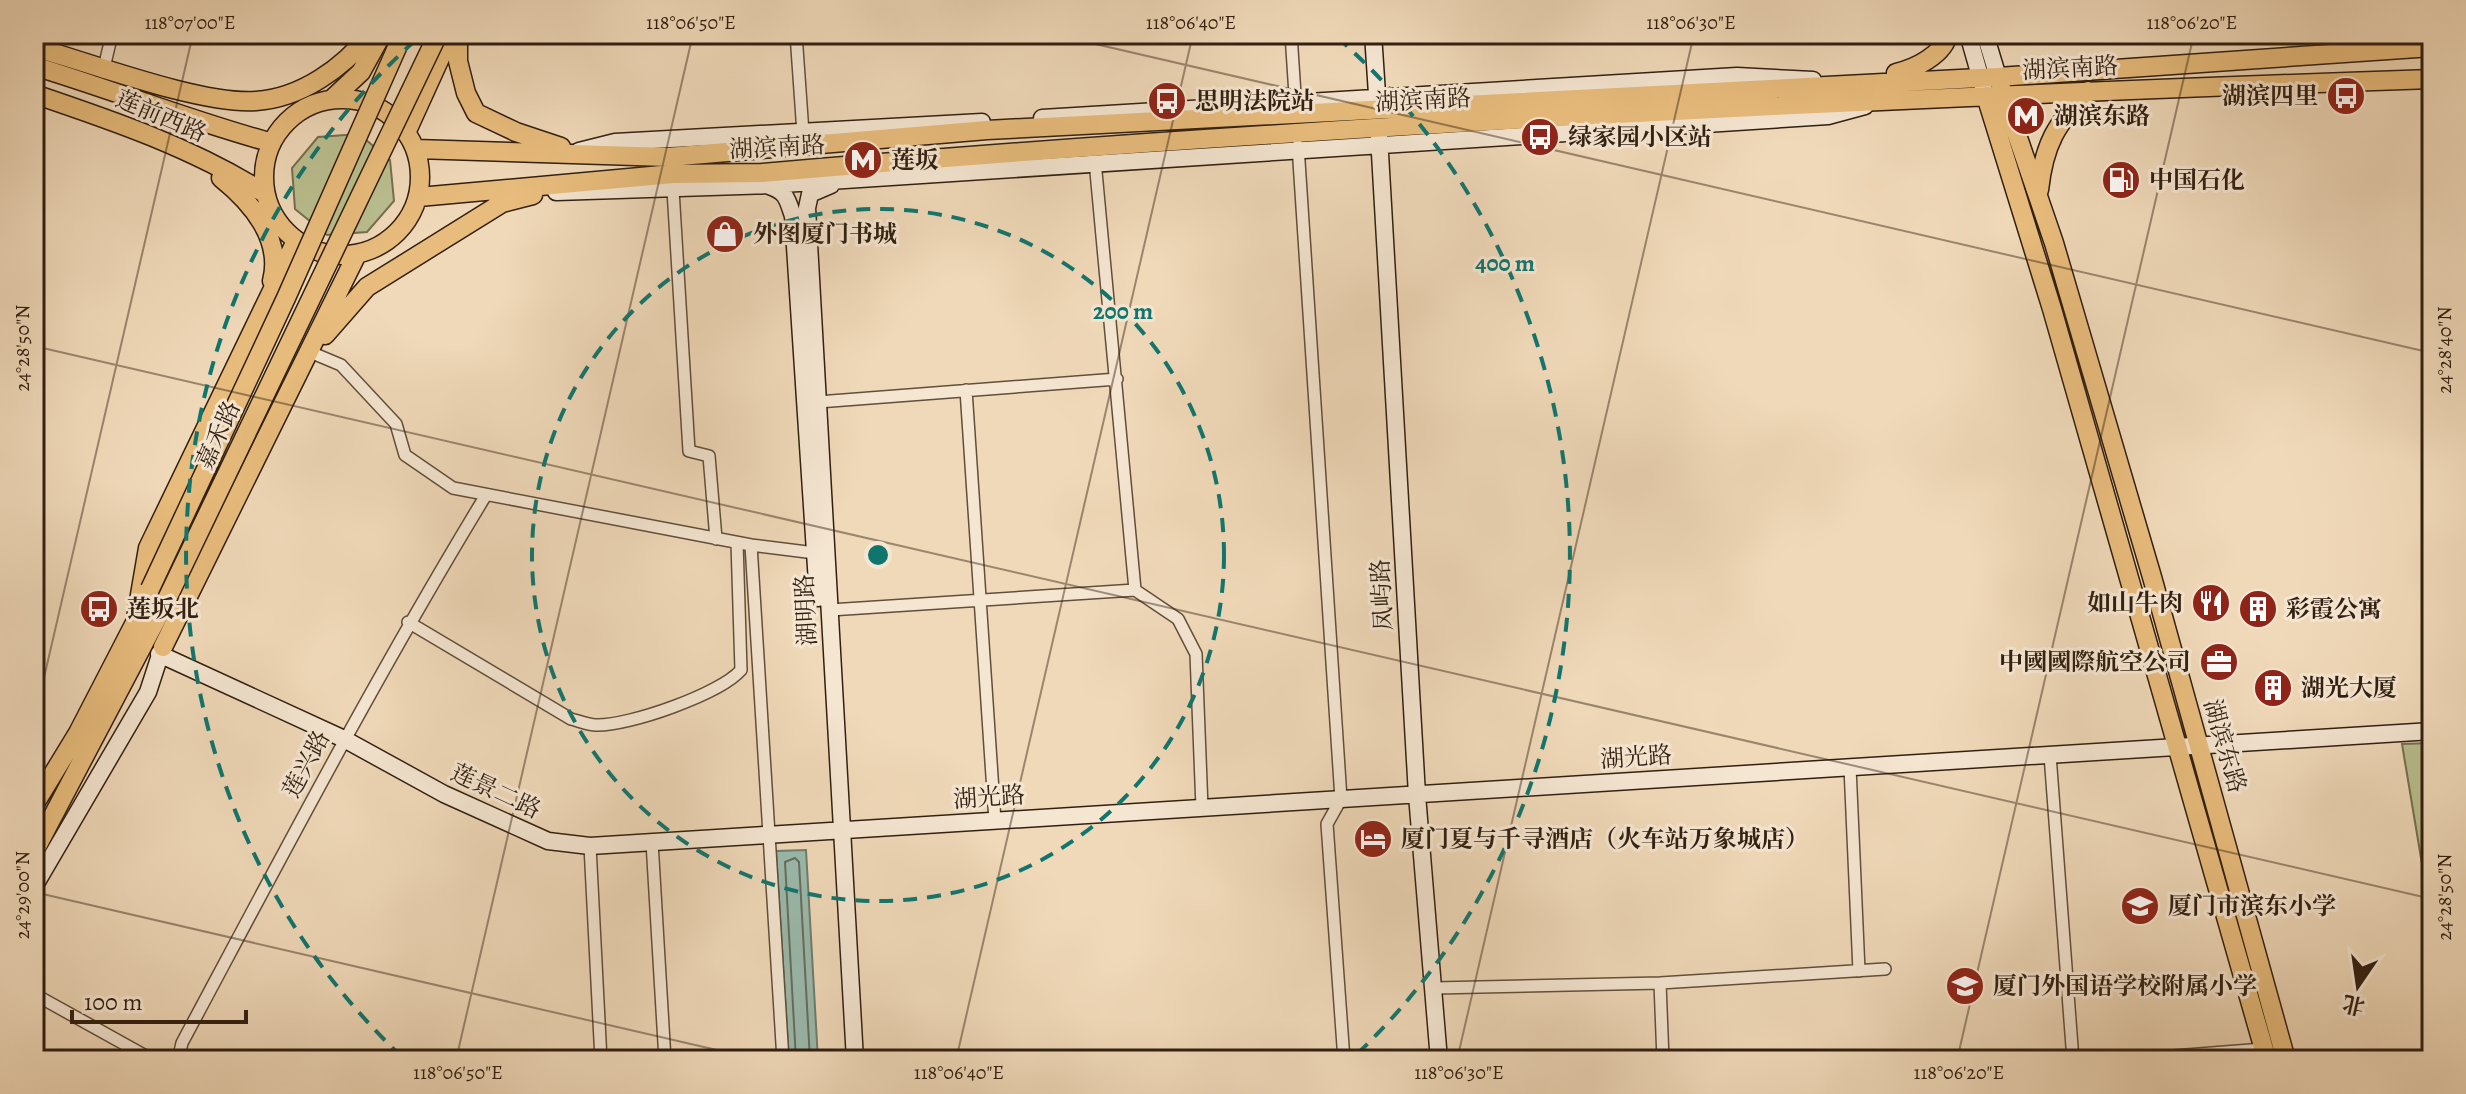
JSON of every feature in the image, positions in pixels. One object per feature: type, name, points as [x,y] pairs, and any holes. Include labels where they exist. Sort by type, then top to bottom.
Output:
[{"type":"main road","points":[[34,47],[204,96],[256,101],[301,89],[320,79],[354,53],[370,34]]},
{"type":"main road","points":[[332,99],[361,72],[382,34]]},
{"type":"main road","name":"嘉禾路","points":[[34,805],[78,733],[135,624],[286,298],[403,34]]},
{"type":"main road","name":"嘉禾路","points":[[34,852],[166,601],[438,34]]},
{"type":"main road","points":[[411,141],[451,34]]},
{"type":"main road","points":[[458,34],[458,61],[466,93],[476,113],[516,132],[575,152]]},
{"type":"main road","points":[[1850,82],[1915,69],[1947,41],[1948,34]]},
{"type":"main road","name":"湖滨南路","points":[[419,197],[673,174],[762,173],[1298,141],[1378,120],[1850,82],[1989,77],[2432,47]]},
{"type":"main road","name":"莲前西路","points":[[34,66],[100,86],[184,119],[269,142]]},
{"type":"main road","name":"湖滨东路","points":[[1989,77],[2052,309],[2265,1054]]},
{"type":"main road","name":"湖滨南路","points":[[411,141],[668,157],[987,130],[1296,109],[1378,120],[2432,79]]},
{"type":"main road","points":[[2054,243],[2038,192],[2043,159],[2058,122],[2088,91]]},
{"type":"main road","name":"莲前西路","points":[[34,94],[132,127],[191,153],[264,193]]},
{"type":"main road","name":"湖滨东路","points":[[1995,96],[2054,243],[2200,746],[2286,1060]]},
{"type":"main road","points":[[332,99],[358,100],[382,109],[411,141],[421,175],[419,197],[408,224],[375,248],[357,254],[336,255],[296,241],[282,228],[264,193],[263,173],[269,142],[290,117],[310,105],[332,99]]},
{"type":"main road","points":[[191,153],[246,197],[261,217],[275,268],[266,305]]},
{"type":"main road","points":[[310,352],[367,287],[502,203],[546,191]]},
{"type":"main road","points":[[135,624],[148,548],[296,241]]},
{"type":"main road","points":[[161,650],[357,254]]},
{"type":"street","points":[[100,86],[112,34]]},
{"type":"street","points":[[796,34],[803,133]]},
{"type":"street","points":[[1291,34],[1296,109]]},
{"type":"street","name":"凤屿路","points":[[1373,34],[1417,795],[1439,1060]]},
{"type":"street","name":"湖滨东路","points":[[1968,34],[1989,77]]},
{"type":"street","name":"湖滨东路","points":[[1985,34],[1989,77]]},
{"type":"street","name":"湖滨南路","points":[[575,152],[615,142],[1296,109]]},
{"type":"street","points":[[486,190],[673,190],[768,185],[1095,161],[1298,141],[1341,799],[1327,824],[1344,1060]]},
{"type":"street","points":[[1095,161],[1135,590]]},
{"type":"street","name":"湖明路","points":[[844,180],[810,194],[807,208],[830,610],[844,1060]]},
{"type":"street","name":"湖明路","points":[[768,185],[782,191],[793,216],[815,553],[855,1060]]},
{"type":"street","points":[[673,190],[689,451],[709,456],[716,539]]},
{"type":"street","points":[[310,352],[341,365],[396,424],[405,455],[453,488],[737,543],[815,553]]},
{"type":"street","points":[[818,402],[1117,379]]},
{"type":"street","points":[[966,390],[995,821]]},
{"type":"street","name":"莲兴路","points":[[178,1060],[182,1043],[344,739],[408,622],[486,495]]},
{"type":"street","points":[[408,622],[571,719],[595,725],[644,716],[730,682],[741,670],[737,543]]},
{"type":"street","points":[[751,545],[783,1060]]},
{"type":"street","points":[[830,610],[1135,590],[1178,619],[1196,654],[1202,808]]},
{"type":"street","points":[[34,887],[148,692],[161,650],[166,601]]},
{"type":"street","name":"莲景二路","points":[[161,650],[344,739],[444,794],[548,841],[590,846],[837,831]]},
{"type":"street","name":"湖光路","points":[[837,831],[2432,731]]},
{"type":"street","points":[[2050,755],[2073,1060]]},
{"type":"street","points":[[1850,767],[1859,971]]},
{"type":"street","points":[[652,842],[665,1060]]},
{"type":"street","points":[[590,846],[601,1060]]},
{"type":"street","points":[[1435,988],[1660,983],[1885,969]]},
{"type":"street","points":[[1660,983],[1663,1060]]},
{"type":"street","points":[[34,994],[153,1060]]},
{"type":"street","points":[[2122,1060],[2265,1054]]},
{"type":"green space","points":[[359,134],[390,160],[394,201],[367,232],[327,235],[295,209],[292,168],[318,137]]},
{"type":"green space","points":[[2432,743],[2432,924],[2402,744]]},
{"type":"water","points":[[806,850],[818,1060],[789,1060],[776,851]]},
{"type":"place","name":"湖滨四里","points":[[2346,96]]},
{"type":"place","name":"思明法院站","points":[[1167,101]]},
{"type":"place","name":"湖滨东路","points":[[2026,116]]},
{"type":"place","name":"绿家园小区站","points":[[1540,137]]},
{"type":"place","name":"莲坂","points":[[863,160]]},
{"type":"place","name":"中国石化","points":[[2121,180]]},
{"type":"place","name":"外图厦门书城","points":[[725,234]]},
{"type":"place","name":"如山牛肉","points":[[2211,603]]},
{"type":"place","name":"莲坂北","points":[[99,609]]},
{"type":"place","name":"彩霞公寓","points":[[2258,609]]},
{"type":"place","name":"中國國際航空公司","points":[[2219,662]]},
{"type":"place","name":"湖光大厦","points":[[2273,688]]},
{"type":"place","name":"厦门夏与千寻酒店（火车站万象城店）","points":[[1373,839]]},
{"type":"place","name":"厦门市滨东小学","points":[[2140,906]]},
{"type":"place","name":"厦门外国语学校附属小学","points":[[1965,986]]}]
